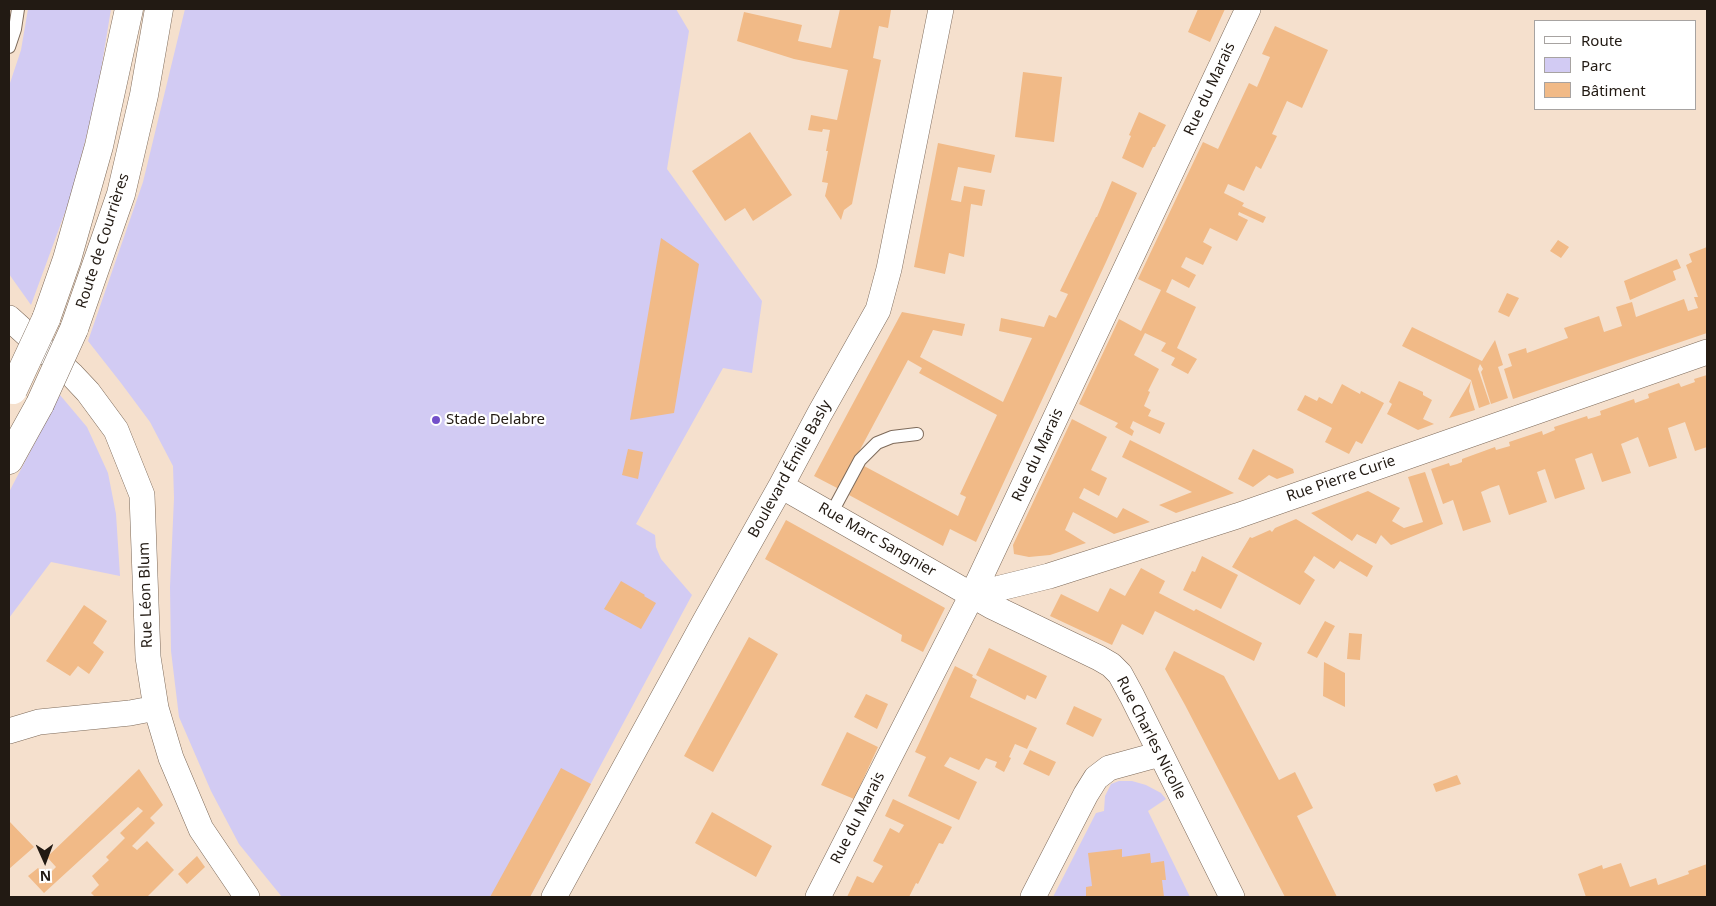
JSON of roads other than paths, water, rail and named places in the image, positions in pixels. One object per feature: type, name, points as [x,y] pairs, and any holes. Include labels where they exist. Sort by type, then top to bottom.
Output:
[{"type":"main road","name":"Route de Courrières","points":[[11,394],[46,319],[67,259],[99,146],[128,9]]},
{"type":"main road","name":"Route de Courrières","points":[[9,460],[40,404],[74,329],[121,194],[144,95],[159,9]]},
{"type":"street","name":"Boulevard Émile Basly","points":[[554,897],[878,310],[889,269],[941,9]]},
{"type":"street","name":"Rue du Marais","points":[[818,897],[972,595],[1248,9]]},
{"type":"street","name":"Rue Léon Blum","points":[[9,318],[88,392],[116,430],[142,495],[148,658],[156,708],[171,758],[201,829],[247,897]]},
{"type":"street","name":"Rue Pierre Curie","points":[[972,595],[1050,576],[1237,516],[1707,352]]},
{"type":"street","name":"Rue Marc Sangnier","points":[[782,486],[972,595]]},
{"type":"street","name":"Rue Charles Nicolle","points":[[972,595],[1007,615],[1099,658],[1111,665],[1120,674],[1232,897]]},
{"type":"street","points":[[9,732],[39,722],[130,713],[156,708]]},
{"type":"street","points":[[1033,897],[1096,778],[1109,768],[1160,754]]},
{"type":"lane","points":[[9,47],[15,29],[18,9]]},
{"type":"lane","points":[[832,514],[860,460],[877,443],[892,437],[917,434]]},
{"type":"place","name":"Stade Delabre","points":[[436,420]]}]
